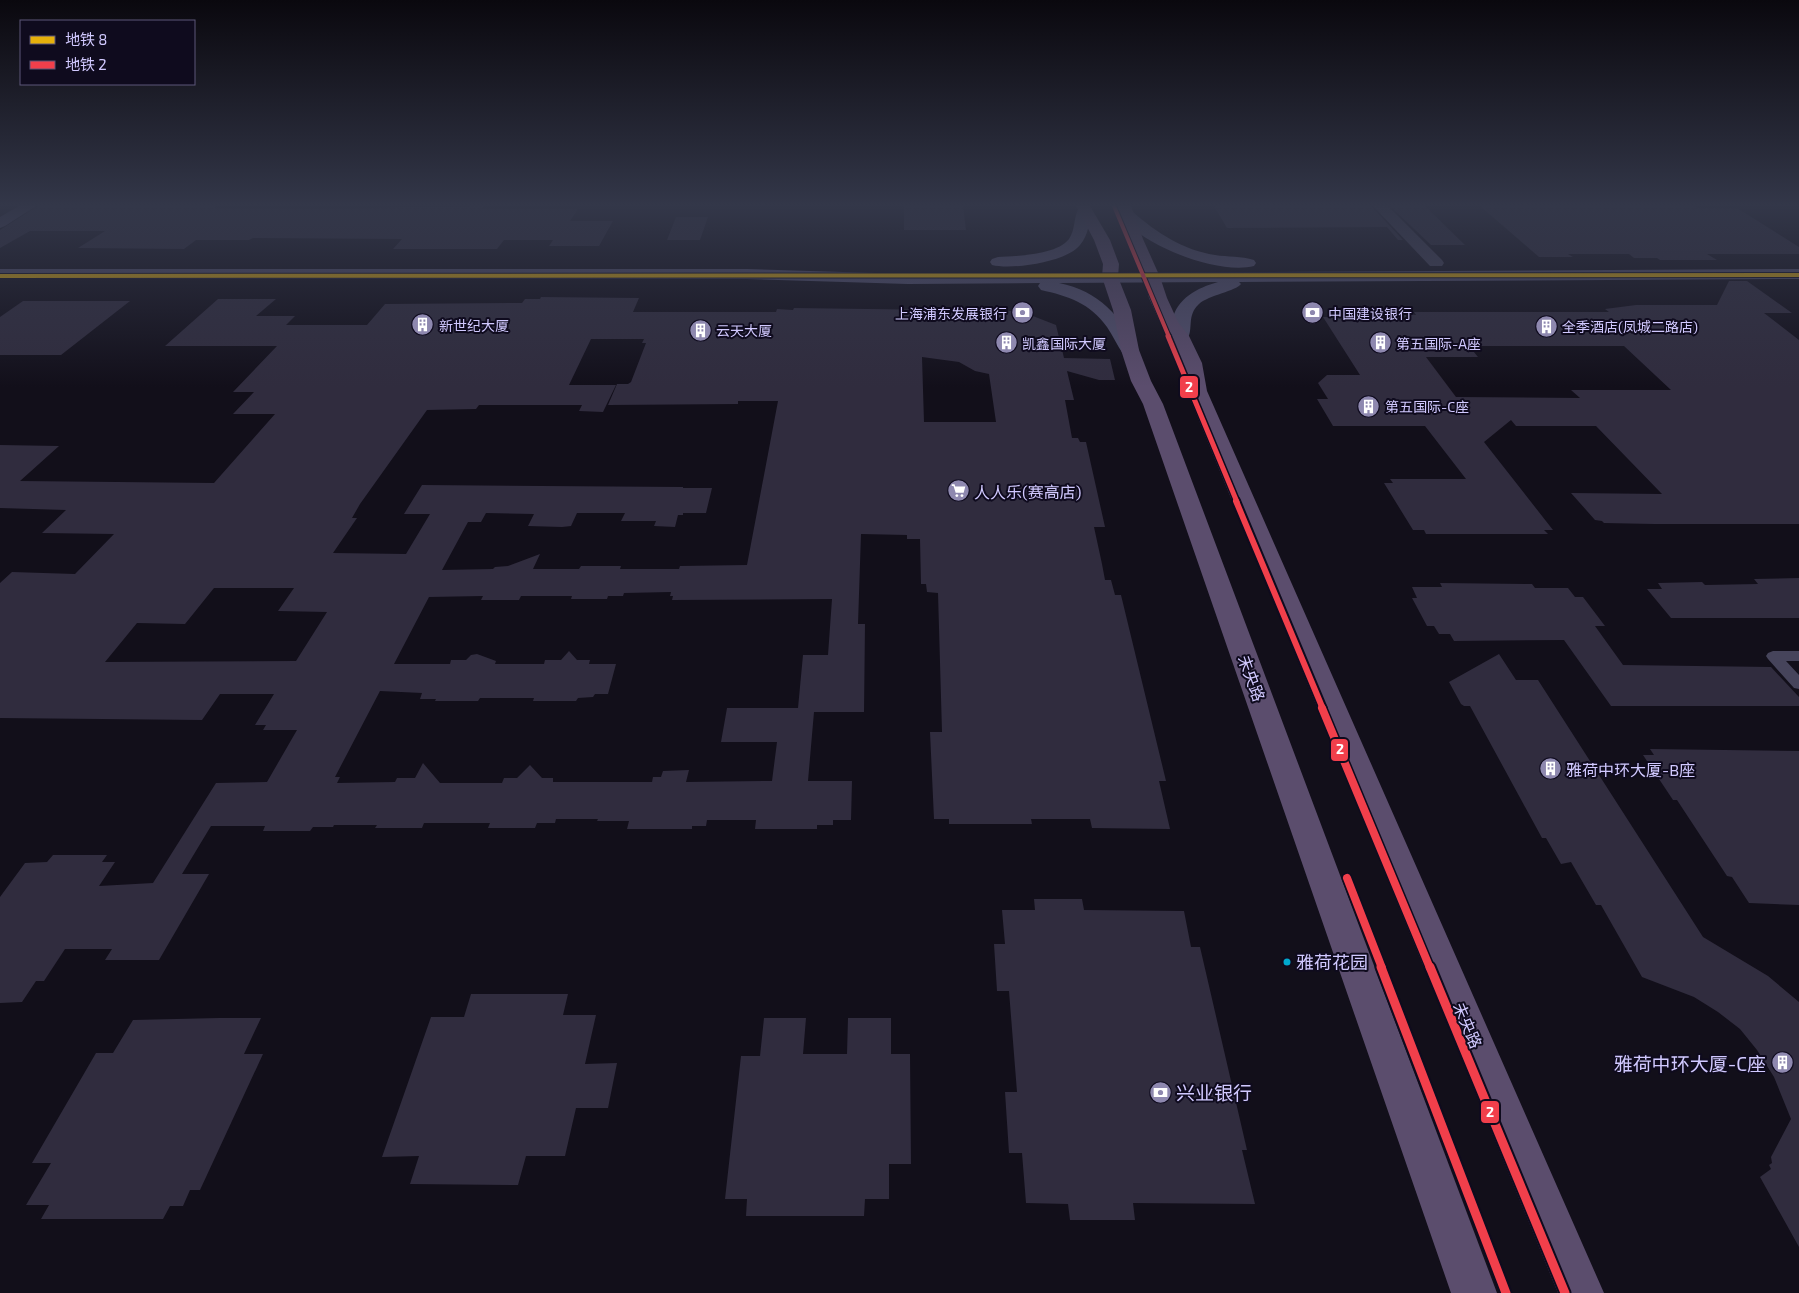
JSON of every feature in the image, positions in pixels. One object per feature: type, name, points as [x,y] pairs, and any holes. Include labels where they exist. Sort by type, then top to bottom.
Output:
[{"type":"main road","points":[[0,274],[747,274],[822,277],[957,272],[989,266]]},
{"type":"main road","name":"未央路","points":[[1109,266],[1122,310],[1130,350],[1152,404],[1474,1293]]},
{"type":"main road","name":"未央路","points":[[1147,266],[1158,298],[1170,324],[1180,336],[1192,363],[1197,391],[1581,1293]]},
{"type":"main road","points":[[1149,271],[1216,266]]},
{"type":"main road","points":[[1604,266],[1799,267]]},
{"type":"main road","points":[[0,267],[957,272],[1149,271],[1308,277],[1799,274]]},
{"type":"main road","points":[[957,272],[1051,286],[1077,294],[1107,313],[1119,328],[1130,350]]},
{"type":"main road","points":[[1180,336],[1180,320],[1185,310],[1190,302],[1206,291],[1231,284],[1308,277]]},
{"type":"lane","points":[[1799,656],[1774,656],[1799,684]]},
{"type":"building","points":[[1729,281],[1747,281],[1792,313],[1764,313],[1799,340],[1799,524],[1654,524],[1604,523],[1595,520],[1571,493],[1662,494],[1596,426],[1516,426],[1511,420],[1484,442],[1553,530],[1544,530],[1548,534],[1426,534],[1424,530],[1413,530],[1384,483],[1393,483],[1390,479],[1466,479],[1425,426],[1333,426],[1317,399],[1328,399],[1318,383],[1327,375],[1360,375],[1323,317],[1397,318],[1392,312],[1416,315],[1414,312],[1609,312],[1605,309],[1636,305],[1717,305]],"holes":[[[1469,346],[1624,346],[1671,390],[1571,390],[1580,398],[1456,397],[1426,357],[1478,357]]]},
{"type":"building","points":[[541,297],[639,298],[633,312],[776,312],[777,309],[793,310],[794,308],[1020,311],[1056,325],[1064,358],[1110,359],[1115,380],[1099,380],[1067,371],[1074,400],[1065,400],[1072,438],[1078,438],[1080,442],[1086,442],[1105,527],[1094,527],[1105,580],[1111,580],[1115,595],[1121,595],[1166,781],[1159,781],[1170,829],[1092,828],[1090,819],[1031,819],[1032,824],[949,824],[949,819],[934,819],[930,732],[942,732],[938,593],[927,592],[926,584],[921,584],[920,539],[907,539],[907,535],[861,534],[858,624],[865,624],[864,712],[814,712],[808,781],[852,781],[851,820],[833,820],[833,825],[817,825],[817,829],[755,829],[756,820],[707,820],[706,826],[692,826],[692,829],[627,829],[629,821],[597,821],[598,819],[556,819],[555,823],[537,823],[535,828],[488,828],[490,823],[424,823],[422,828],[375,828],[377,825],[334,825],[333,827],[313,827],[310,831],[263,831],[265,826],[211,826],[182,874],[209,874],[159,960],[105,960],[112,949],[65,949],[44,981],[36,981],[22,1002],[0,1003],[0,897],[25,863],[47,862],[53,855],[107,855],[102,862],[115,862],[99,886],[153,883],[216,783],[267,782],[297,730],[263,730],[266,725],[255,725],[274,694],[220,694],[202,720],[0,718],[0,583],[12,572],[75,574],[114,534],[42,533],[66,510],[0,508],[0,445],[59,446],[20,481],[214,483],[275,414],[233,414],[254,392],[233,392],[277,346],[165,346],[218,299],[276,299],[256,316],[295,316],[286,325],[367,325],[385,304],[522,303],[525,299],[540,299]],"holes":[[[591,339],[644,339],[642,343],[646,343],[631,382],[628,384],[617,384],[608,405],[738,404],[738,401],[778,401],[747,565],[680,566],[679,569],[620,569],[621,566],[581,566],[579,569],[533,569],[540,554],[508,566],[495,567],[493,569],[442,570],[468,522],[481,522],[486,513],[534,514],[528,526],[562,527],[571,526],[577,513],[625,513],[621,521],[656,521],[654,526],[675,527],[678,515],[683,515],[683,513],[706,513],[712,488],[683,487],[422,485],[404,514],[430,514],[406,554],[333,553],[357,518],[352,518],[360,504],[427,410],[476,409],[479,405],[582,405],[579,411],[603,412],[616,385],[569,385]],[[922,357],[959,362],[975,371],[989,374],[996,422],[924,422]],[[214,588],[294,588],[278,611],[327,612],[296,661],[105,662],[137,623],[185,624]],[[671,592],[672,600],[832,599],[828,655],[803,655],[798,708],[727,708],[721,742],[777,742],[772,781],[686,782],[689,770],[663,771],[661,777],[653,777],[652,782],[553,782],[553,778],[542,778],[530,765],[517,778],[504,778],[502,783],[440,783],[423,763],[415,778],[397,778],[395,782],[337,783],[340,777],[335,777],[380,691],[422,693],[420,699],[436,699],[435,701],[478,701],[480,698],[534,698],[533,701],[576,701],[578,698],[593,697],[595,694],[608,694],[616,664],[589,664],[590,660],[577,660],[569,651],[561,660],[545,660],[544,664],[495,664],[496,661],[477,654],[471,655],[466,660],[451,660],[450,664],[394,664],[429,597],[483,596],[481,600],[519,600],[521,596],[572,596],[571,599],[607,599],[608,596],[623,596],[624,593]]]},
{"type":"building","points":[[23,301],[130,301],[61,355],[0,355],[0,317]]},
{"type":"building","points":[[1799,578],[1799,618],[1671,618],[1647,589],[1662,589],[1658,583],[1702,582],[1705,585],[1758,584],[1754,579]]},
{"type":"building","points":[[1440,583],[1532,584],[1535,588],[1568,588],[1575,597],[1583,597],[1605,626],[1595,626],[1623,665],[1771,667],[1799,697],[1799,706],[1611,706],[1564,640],[1454,641],[1450,634],[1439,634],[1434,626],[1427,626],[1412,598],[1417,598],[1412,587],[1442,587]]},
{"type":"building","points":[[1499,654],[1516,680],[1538,680],[1703,937],[1768,976],[1799,1002],[1799,1247],[1760,1177],[1771,1169],[1769,1165],[1772,1163],[1771,1157],[1791,1119],[1774,1077],[1757,1050],[1740,1029],[1718,1012],[1694,997],[1642,977],[1601,905],[1596,905],[1571,862],[1561,864],[1546,838],[1542,838],[1470,706],[1461,704],[1449,682]]},
{"type":"building","points":[[1650,749],[1799,751],[1799,905],[1749,903],[1732,877],[1727,876],[1677,800],[1673,800],[1643,755],[1654,755]]},
{"type":"building","points":[[1034,899],[1082,899],[1084,910],[1184,911],[1191,947],[1200,947],[1247,1150],[1242,1150],[1255,1204],[1133,1203],[1135,1220],[1070,1220],[1068,1204],[1026,1203],[1022,1153],[1009,1153],[1005,1092],[1017,1092],[1009,991],[997,991],[994,944],[1005,944],[1002,910],[1035,910]]},
{"type":"building","points":[[471,994],[568,994],[563,1015],[596,1015],[585,1064],[617,1063],[608,1108],[576,1108],[565,1156],[526,1156],[518,1185],[410,1184],[419,1156],[382,1157],[431,1017],[464,1017]]},
{"type":"building","points":[[261,1018],[244,1054],[263,1054],[200,1190],[190,1190],[183,1206],[170,1206],[163,1219],[41,1219],[49,1205],[26,1205],[51,1163],[32,1163],[96,1053],[113,1053],[133,1020]]},
{"type":"building","points":[[764,1018],[806,1018],[803,1054],[847,1054],[848,1018],[891,1018],[891,1054],[910,1054],[911,1164],[889,1164],[889,1199],[865,1199],[864,1216],[746,1216],[747,1199],[725,1199],[741,1056],[760,1056]]},
{"type":"metro line","name":"2","points":[[1139,266],[1565,1293]]},
{"type":"metro line","name":"8","points":[[0,276],[1799,275]]},
{"type":"metro line","name":"2","points":[[1347,878],[1506,1293]]},
{"type":"place","name":"上海浦东发展银行","points":[[1023,313]]},
{"type":"place","name":"中国建设银行","points":[[1312,313]]},
{"type":"place","name":"新世纪大厦","points":[[423,325]]},
{"type":"place","name":"全季酒店(凤城二路店)","points":[[1546,326]]},
{"type":"place","name":"云天大厦","points":[[700,330]]},
{"type":"place","name":"凯鑫国际大厦","points":[[1006,343]]},
{"type":"place","name":"第五国际-A座","points":[[1380,343]]},
{"type":"place","name":"第五国际-C座","points":[[1369,406]]},
{"type":"place","name":"人人乐(赛高店)","points":[[958,491]]},
{"type":"place","name":"雅荷中环大厦-B座","points":[[1550,769]]},
{"type":"place","name":"雅荷花园","points":[[1287,962]]},
{"type":"place","name":"雅荷中环大厦-C座","points":[[1782,1063]]},
{"type":"place","name":"兴业银行","points":[[1160,1092]]}]
